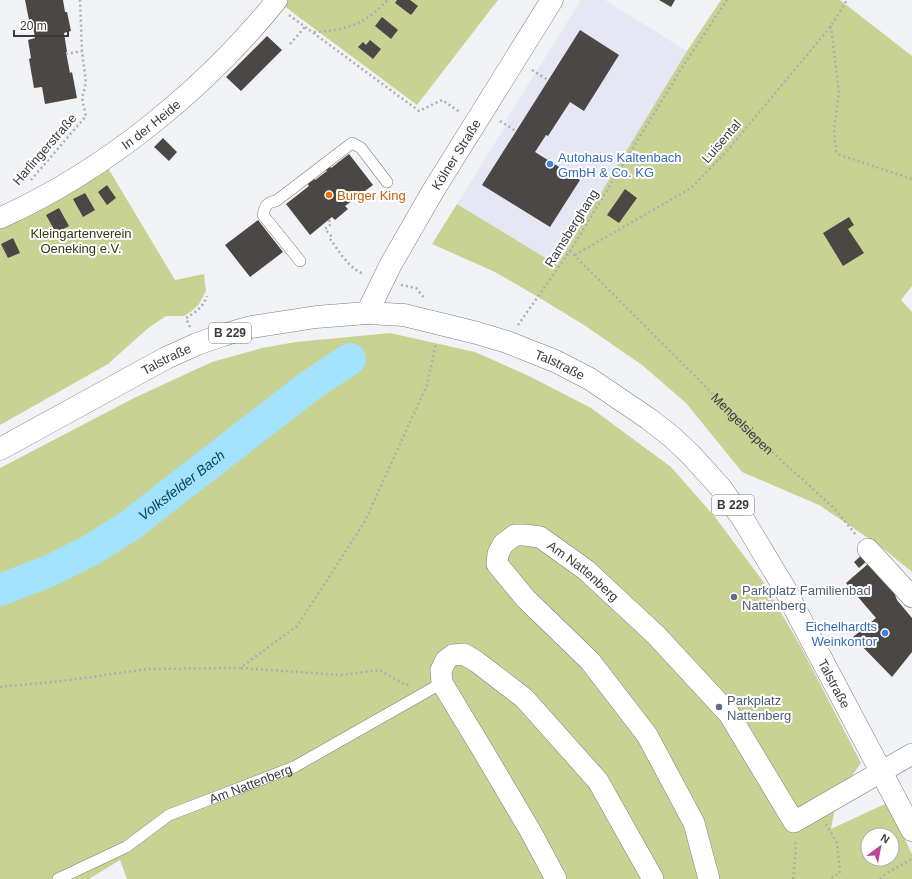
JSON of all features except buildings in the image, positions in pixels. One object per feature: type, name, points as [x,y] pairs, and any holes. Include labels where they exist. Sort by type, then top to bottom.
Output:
[{"type":"main road","name":"Kölner Straße","points":[[367,313],[383,280],[421,212],[552,0]]},
{"type":"main road","name":"Talstraße","points":[[0,449],[166,358],[197,344],[251,327],[296,320],[367,313],[404,315],[478,333],[507,342],[555,361],[590,379],[672,437],[690,454],[720,487],[743,519],[785,589],[912,830]]},
{"type":"street","name":"In der Heide","points":[[0,218],[78,176],[162,116],[228,55],[276,2]]},
{"type":"street","name":"Am Nattenberg","points":[[709,879],[694,823],[647,735],[590,661],[526,599],[497,564],[498,554],[503,544],[515,535],[524,534],[540,537],[586,570],[656,635],[729,714],[794,822]]},
{"type":"street","points":[[868,549],[912,597]]},
{"type":"street","points":[[556,879],[527,826],[442,683],[441,670],[446,660],[454,655],[464,654],[477,662],[524,698],[598,781],[653,879]]},
{"type":"street","points":[[794,822],[912,754]]},
{"type":"lane","points":[[300,261],[263,215],[266,204],[276,201],[352,143],[361,148],[387,182]]},
{"type":"lane","name":"Am Nattenberg","points":[[58,879],[126,847],[169,815],[294,767],[442,683]]},
{"type":"path","name":"Harlingerstraße","points":[[28,183],[86,116],[82,98],[86,83],[82,51],[80,0]]},
{"type":"path","points":[[313,32],[329,32],[348,27],[370,16],[388,0]]},
{"type":"path","name":"Ramsberghang","points":[[507,342],[570,251],[683,66],[727,0]]},
{"type":"path","name":"Luisental","points":[[575,255],[691,188],[727,150],[831,26],[847,0]]},
{"type":"path","points":[[276,2],[306,27],[420,111],[442,100],[476,122]]},
{"type":"path","points":[[831,26],[839,93],[834,129],[836,151],[840,155],[912,179]]},
{"type":"path","points":[[290,44],[306,27]]},
{"type":"path","points":[[66,54],[82,51]]},
{"type":"path","points":[[506,125],[516,131]]},
{"type":"path","points":[[329,220],[332,224],[325,229],[355,270],[359,273],[416,288],[426,301]]},
{"type":"path","name":"Mengelsiepen","points":[[570,251],[763,444],[834,508],[868,549]]},
{"type":"path","points":[[197,344],[186,318],[206,301],[207,296]]},
{"type":"path","points":[[240,668],[297,626],[364,523],[427,385],[440,323]]},
{"type":"path","points":[[0,687],[62,681],[148,669],[240,668],[341,675],[379,670],[406,684],[442,683]]},
{"type":"path","points":[[818,808],[837,843],[840,873],[829,879]]},
{"type":"path","points":[[793,879],[796,847],[794,822]]},
{"type":"path","points":[[880,879],[887,873],[912,859]]},
{"type":"shaded area","name":"Autohaus Kaltenbach GmbH & Co. KG","points":[[581,0],[605,0],[687,51],[557,265],[457,204],[506,125],[508,121],[506,120]]},
{"type":"green space","points":[[282,0],[498,0],[417,105],[280,3]]},
{"type":"green space","points":[[721,0],[840,0],[912,56],[912,286],[901,300],[912,312],[912,572],[880,546],[819,505],[742,472],[686,403],[642,365],[584,325],[495,272],[432,244],[457,204],[557,265],[687,51]]},
{"type":"green space","name":"Kleingartenverein Oeneking e.V.","points":[[105,163],[175,280],[204,274],[206,291],[199,304],[192,311],[184,316],[166,316],[147,329],[108,364],[0,425],[0,223]]},
{"type":"green space","points":[[390,333],[475,352],[529,376],[591,408],[671,467],[715,517],[762,580],[801,647],[861,763],[837,797],[831,829],[887,803],[899,827],[860,827],[860,867],[900,867],[900,830],[912,854],[912,879],[127,879],[120,860],[89,879],[0,879],[0,468],[134,398],[212,362],[262,348],[296,342]]},
{"type":"waterway","name":"Volksfelder Bach","points":[[0,590],[49,571],[91,550],[129,526],[308,387],[350,359]]},
{"type":"waterway","points":[[171,494],[186,465]]},
{"type":"place","name":"Autohaus Kaltenbach GmbH & Co. KG","points":[[550,164]]},
{"type":"place","name":"Burger King","points":[[329,195]]},
{"type":"place","name":"Parkplatz Familienbad Nattenberg","points":[[734,597]]},
{"type":"place","name":"Eichelhardts Weinkontor","points":[[885,633]]},
{"type":"place","name":"Parkplatz Nattenberg","points":[[719,707]]}]
